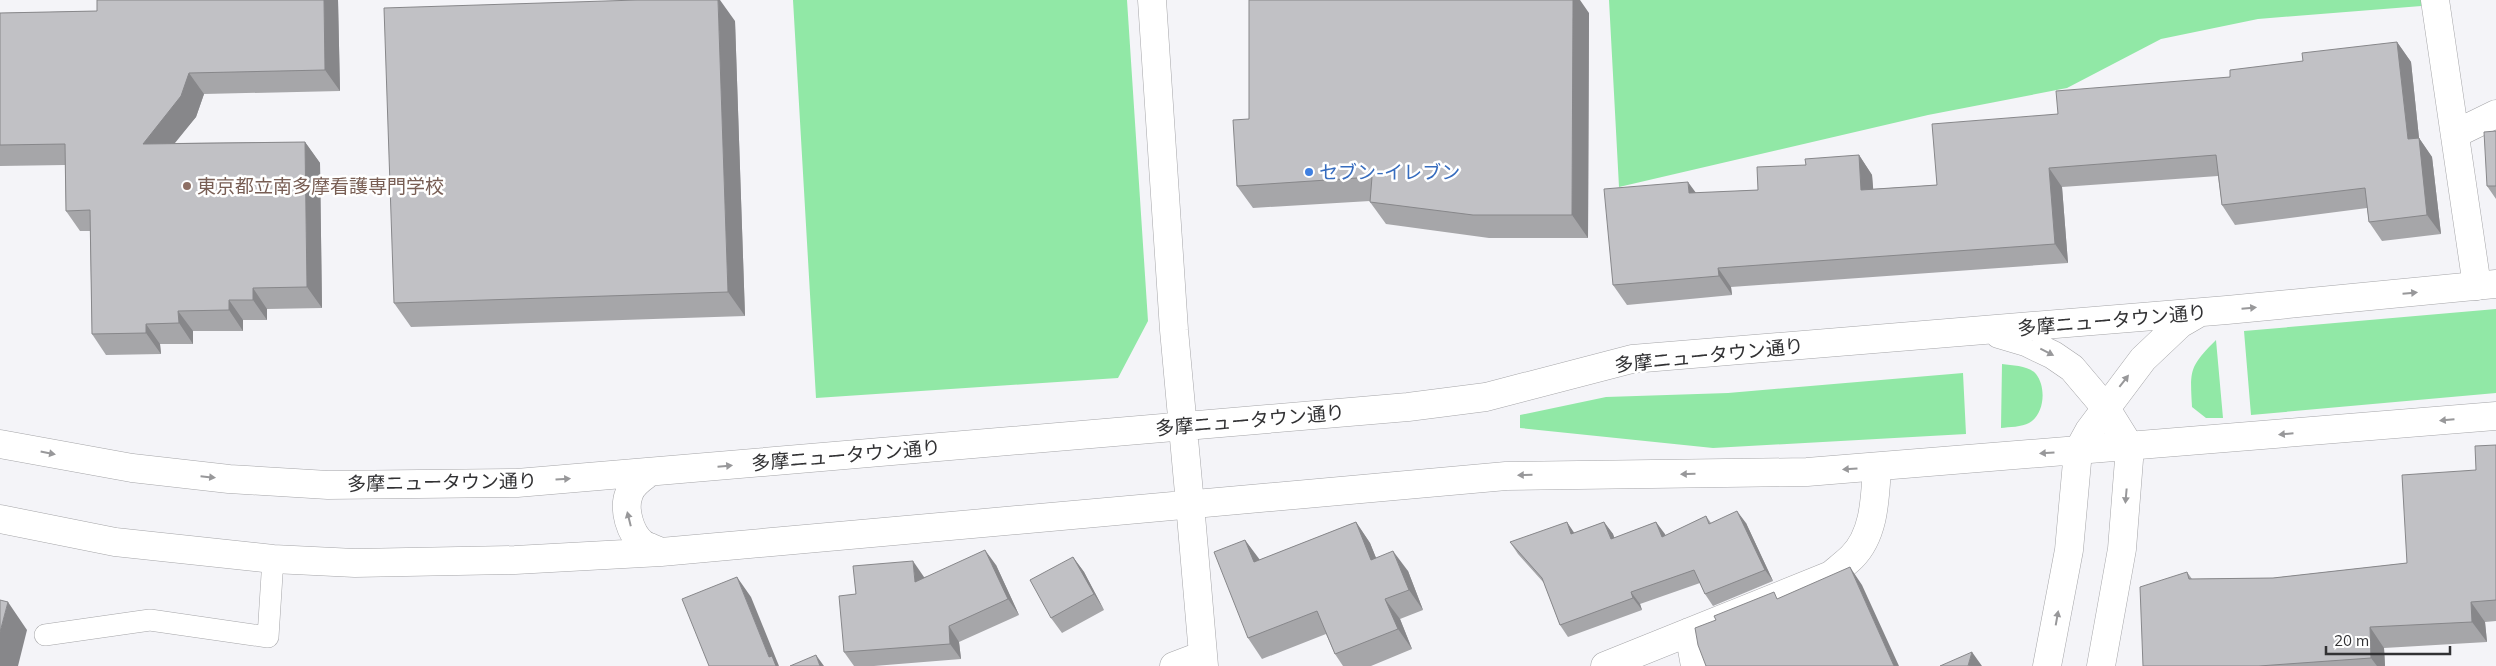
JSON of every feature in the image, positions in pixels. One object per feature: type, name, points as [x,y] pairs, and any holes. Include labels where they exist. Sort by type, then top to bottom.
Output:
[{"type":"main road","points":[[1152,0],[1183,426],[1203,660],[1174,666]]},
{"type":"main road","points":[[2435,0],[2455,134],[2486,285]]},
{"type":"main road","points":[[2455,134],[2496,114]]},
{"type":"main road","name":"多摩ニュータウン通り","points":[[0,444],[132,468],[229,479],[328,484],[517,482],[1408,407],[1486,397],[1632,359],[1985,331],[2486,285]]},
{"type":"main road","points":[[2047,666],[2069,550],[2078,451],[2105,407],[2143,359],[2180,324],[2200,312]]},
{"type":"main road","points":[[1985,331],[2026,342],[2053,355],[2072,368],[2105,407],[2130,447],[2122,549],[2101,666]]},
{"type":"main road","points":[[0,519],[115,542],[273,559],[356,563],[515,560],[661,552],[1506,476],[1807,472],[2496,416]]},
{"type":"main road","points":[[1604,666],[1831,575],[1854,556],[1868,530],[1874,506],[1877,467]]},
{"type":"main road","points":[[650,472],[638,481],[628,494],[627,512],[632,531],[642,543],[661,552]]},
{"type":"main road","points":[[1688,632],[1695,666]]},
{"type":"lane","points":[[46,635],[150,620],[268,637],[273,559]]},
{"type":"green space","points":[[793,0],[1127,0],[1148,321],[1118,378],[816,398]]},
{"type":"green space","points":[[1609,0],[2434,0],[2434,5],[2258,19],[2161,39],[2067,88],[1928,115],[1619,187]]},
{"type":"green space","points":[[2496,309],[2496,393],[2251,415],[2244,331]]},
{"type":"green space","points":[[2216,340],[2223,418],[2206,418],[2192,407],[2192,377],[2196,363]]},
{"type":"green space","points":[[2002,364],[2020,366],[2033,371],[2042,386],[2041,408],[2029,423],[2001,428]]},
{"type":"green space","points":[[1963,373],[1966,434],[1713,448],[1520,428],[1520,415],[1606,397],[1728,393]]},
{"type":"building","points":[[97,0],[324,0],[325,70],[189,73],[181,96],[143,144],[305,142],[307,287],[253,288],[253,300],[229,300],[229,310],[178,311],[179,323],[146,324],[146,333],[92,334],[90,210],[66,211],[65,144],[0,145],[0,13],[97,11]]},
{"type":"building","points":[[637,0],[718,0],[728,292],[394,303],[384,8]]},
{"type":"building","points":[[1249,0],[1573,0],[1572,215],[1473,215],[1370,202],[1372,177],[1237,186],[1233,120],[1249,119]]},
{"type":"building","points":[[2397,42],[2408,139],[2419,138],[2427,215],[2369,222],[2365,188],[2222,205],[2216,155],[2049,168],[2055,244],[1718,268],[1719,276],[1613,285],[1604,189],[1688,182],[1689,193],[1758,190],[1757,167],[1806,165],[1805,159],[1859,155],[1861,190],[1937,185],[1932,124],[2058,114],[2056,91],[2230,77],[2230,70],[2303,61],[2302,53]]},
{"type":"building","points":[[2496,131],[2496,186],[2487,186],[2484,132]]},
{"type":"building","points":[[2496,445],[2496,600],[2471,602],[2472,622],[2370,627],[2371,658],[2259,666],[2143,666],[2140,587],[2187,572],[2189,579],[2273,578],[2407,563],[2402,475],[2476,470],[2475,446]]},
{"type":"building","points":[[1737,511],[1765,570],[1705,594],[1694,570],[1631,592],[1633,598],[1560,625],[1542,578],[1510,542],[1567,522],[1571,534],[1604,522],[1611,539],[1656,522],[1662,537],[1706,516],[1709,524]]},
{"type":"building","points":[[1356,522],[1371,560],[1393,551],[1409,590],[1385,599],[1398,629],[1335,654],[1317,611],[1248,638],[1214,552],[1245,540],[1254,562]]},
{"type":"building","points":[[985,550],[1008,599],[949,626],[950,644],[844,652],[839,596],[856,594],[853,566],[913,561],[915,582]]},
{"type":"building","points":[[1073,557],[1094,594],[1051,618],[1030,580]]},
{"type":"building","points":[[1850,567],[1894,666],[1706,666],[1698,645],[1695,628],[1716,620],[1714,616],[1774,592],[1777,599]]},
{"type":"building","points":[[737,577],[769,657],[772,656],[776,666],[709,666],[682,599]]},
{"type":"building","points":[[0,600],[8,602],[0,632]]},
{"type":"building","points":[[1972,652],[1968,666],[1940,666]]},
{"type":"building","points":[[816,655],[820,666],[790,666]]},
{"type":"place","name":"セブン-イレブン","points":[[1309,172]]},
{"type":"place","name":"東京都立南多摩看護専門学校","points":[[187,186]]}]
